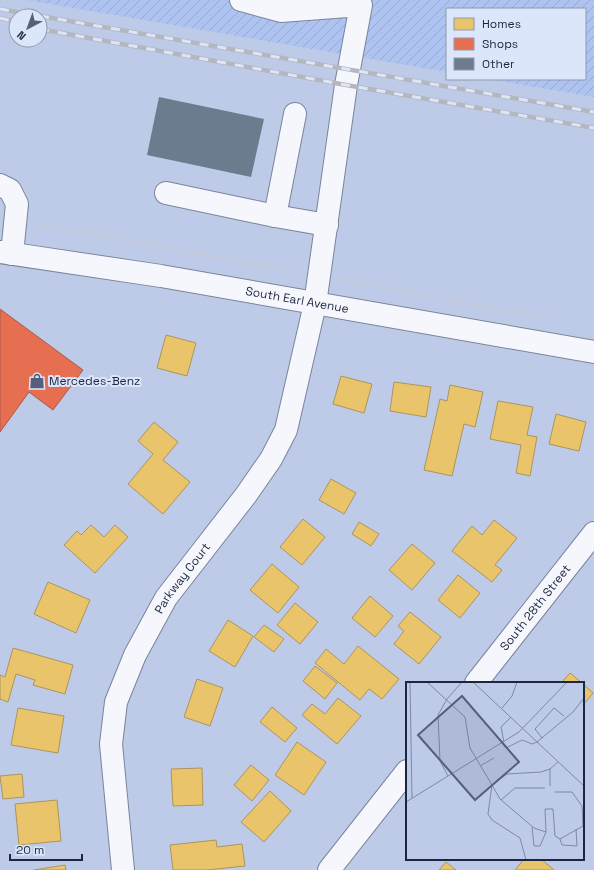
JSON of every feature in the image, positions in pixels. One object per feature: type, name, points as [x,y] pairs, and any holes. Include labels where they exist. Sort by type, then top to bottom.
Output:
[{"type":"street","points":[[241,0],[281,11],[364,2]]},
{"type":"street","name":"Parkway Court","points":[[123,870],[111,744],[116,702],[135,655],[166,598],[246,495],[271,459],[286,430],[315,304],[346,85],[364,2]]},
{"type":"street","points":[[275,216],[295,114]]},
{"type":"street","points":[[0,185],[10,190],[17,204],[6,253]]},
{"type":"street","points":[[166,193],[275,216],[327,225]]},
{"type":"street","name":"South Earl Avenue","points":[[6,253],[161,276],[594,352]]},
{"type":"street","name":"South 28th Street","points":[[477,682],[594,532]]},
{"type":"street","points":[[329,870],[406,772]]},
{"type":"shaded area","points":[[27,0],[594,0],[594,97],[494,80],[586,80],[586,8],[446,8],[446,72]]},
{"type":"building: Homes","points":[[166,335],[196,343],[187,376],[157,368]]},
{"type":"building: Homes","points":[[341,376],[372,384],[364,413],[333,404]]},
{"type":"building: Homes","points":[[394,382],[431,387],[426,417],[390,411]]},
{"type":"building: Homes","points":[[450,385],[483,392],[475,427],[464,424],[452,476],[424,470],[440,399],[447,401]]},
{"type":"building: Homes","points":[[498,401],[533,407],[527,435],[537,437],[530,476],[516,473],[521,445],[490,439]]},
{"type":"building: Homes","points":[[556,414],[586,422],[579,451],[549,444]]},
{"type":"building: Homes","points":[[154,422],[178,442],[163,460],[190,482],[163,514],[128,484],[153,454],[138,441]]},
{"type":"building: Homes","points":[[331,479],[356,493],[344,514],[319,500]]},
{"type":"building: Homes","points":[[303,519],[325,537],[302,565],[280,547]]},
{"type":"building: Homes","points":[[494,520],[517,538],[495,565],[502,570],[492,582],[452,551],[472,526],[482,535]]},
{"type":"building: Homes","points":[[359,522],[379,534],[371,546],[352,534]]},
{"type":"building: Homes","points":[[91,525],[104,537],[115,525],[128,537],[95,573],[64,545],[77,531],[81,535]]},
{"type":"building: Homes","points":[[412,544],[435,563],[412,590],[389,570]]},
{"type":"building: Homes","points":[[272,564],[299,587],[278,613],[250,590]]},
{"type":"building: Homes","points":[[458,575],[480,593],[460,618],[438,600]]},
{"type":"building: Homes","points":[[48,582],[90,600],[76,633],[34,614]]},
{"type":"building: Homes","points":[[370,596],[393,616],[375,637],[352,618]]},
{"type":"building: Homes","points":[[295,603],[318,622],[300,644],[277,625]]},
{"type":"building: Homes","points":[[410,612],[441,637],[419,664],[394,644],[404,631],[398,626]]},
{"type":"building: Homes","points":[[228,620],[253,636],[235,667],[209,651]]},
{"type":"building: Homes","points":[[264,625],[284,639],[274,652],[254,637]]},
{"type":"building: Homes","points":[[358,646],[399,679],[382,699],[369,689],[360,700],[315,663],[326,649],[344,664]]},
{"type":"building: Homes","points":[[13,648],[73,665],[65,694],[33,685],[35,680],[16,674],[8,702],[0,699],[0,675],[5,677]]},
{"type":"building: Homes","points":[[315,666],[337,683],[325,699],[303,681]]},
{"type":"building: Homes","points":[[570,673],[581,682],[562,682]]},
{"type":"building: Homes","points":[[197,679],[223,688],[210,726],[184,717]]},
{"type":"building: Homes","points":[[584,685],[593,693],[584,704]]},
{"type":"building: Homes","points":[[338,698],[361,716],[337,744],[302,715],[312,704],[325,714]]},
{"type":"building: Homes","points":[[272,707],[297,728],[285,742],[260,722]]},
{"type":"building: Homes","points":[[18,708],[64,716],[58,753],[11,745]]},
{"type":"building: Homes","points":[[297,742],[326,762],[304,795],[275,775]]},
{"type":"building: Homes","points":[[251,765],[269,780],[252,801],[234,785]]},
{"type":"building: Homes","points":[[202,768],[203,805],[173,806],[171,769]]},
{"type":"building: Homes","points":[[22,774],[24,797],[3,799],[0,776]]},
{"type":"building: Homes","points":[[270,791],[291,811],[264,842],[241,822]]},
{"type":"building: Homes","points":[[57,800],[61,841],[19,845],[15,804]]},
{"type":"building: Homes","points":[[216,840],[217,847],[242,844],[245,866],[207,870],[173,870],[170,845]]},
{"type":"building: Homes","points":[[523,860],[542,860],[554,870],[515,870]]},
{"type":"building: Homes","points":[[446,862],[456,870],[439,870]]},
{"type":"building: Homes","points":[[65,865],[66,870],[34,870]]},
{"type":"building: Shops","name":"Mercedes-Benz","points":[[0,309],[83,370],[53,410],[29,392],[0,432]]},
{"type":"building: Other","points":[[159,97],[264,119],[251,177],[147,155]]},
{"type":"railway","points":[[0,9],[8,10]]},
{"type":"railway","points":[[48,17],[594,112]]},
{"type":"railway","points":[[0,18],[8,20]]},
{"type":"railway","points":[[48,30],[346,85],[594,128]]},
{"type":"place","name":"Mercedes-Benz","points":[[37,381]]}]
